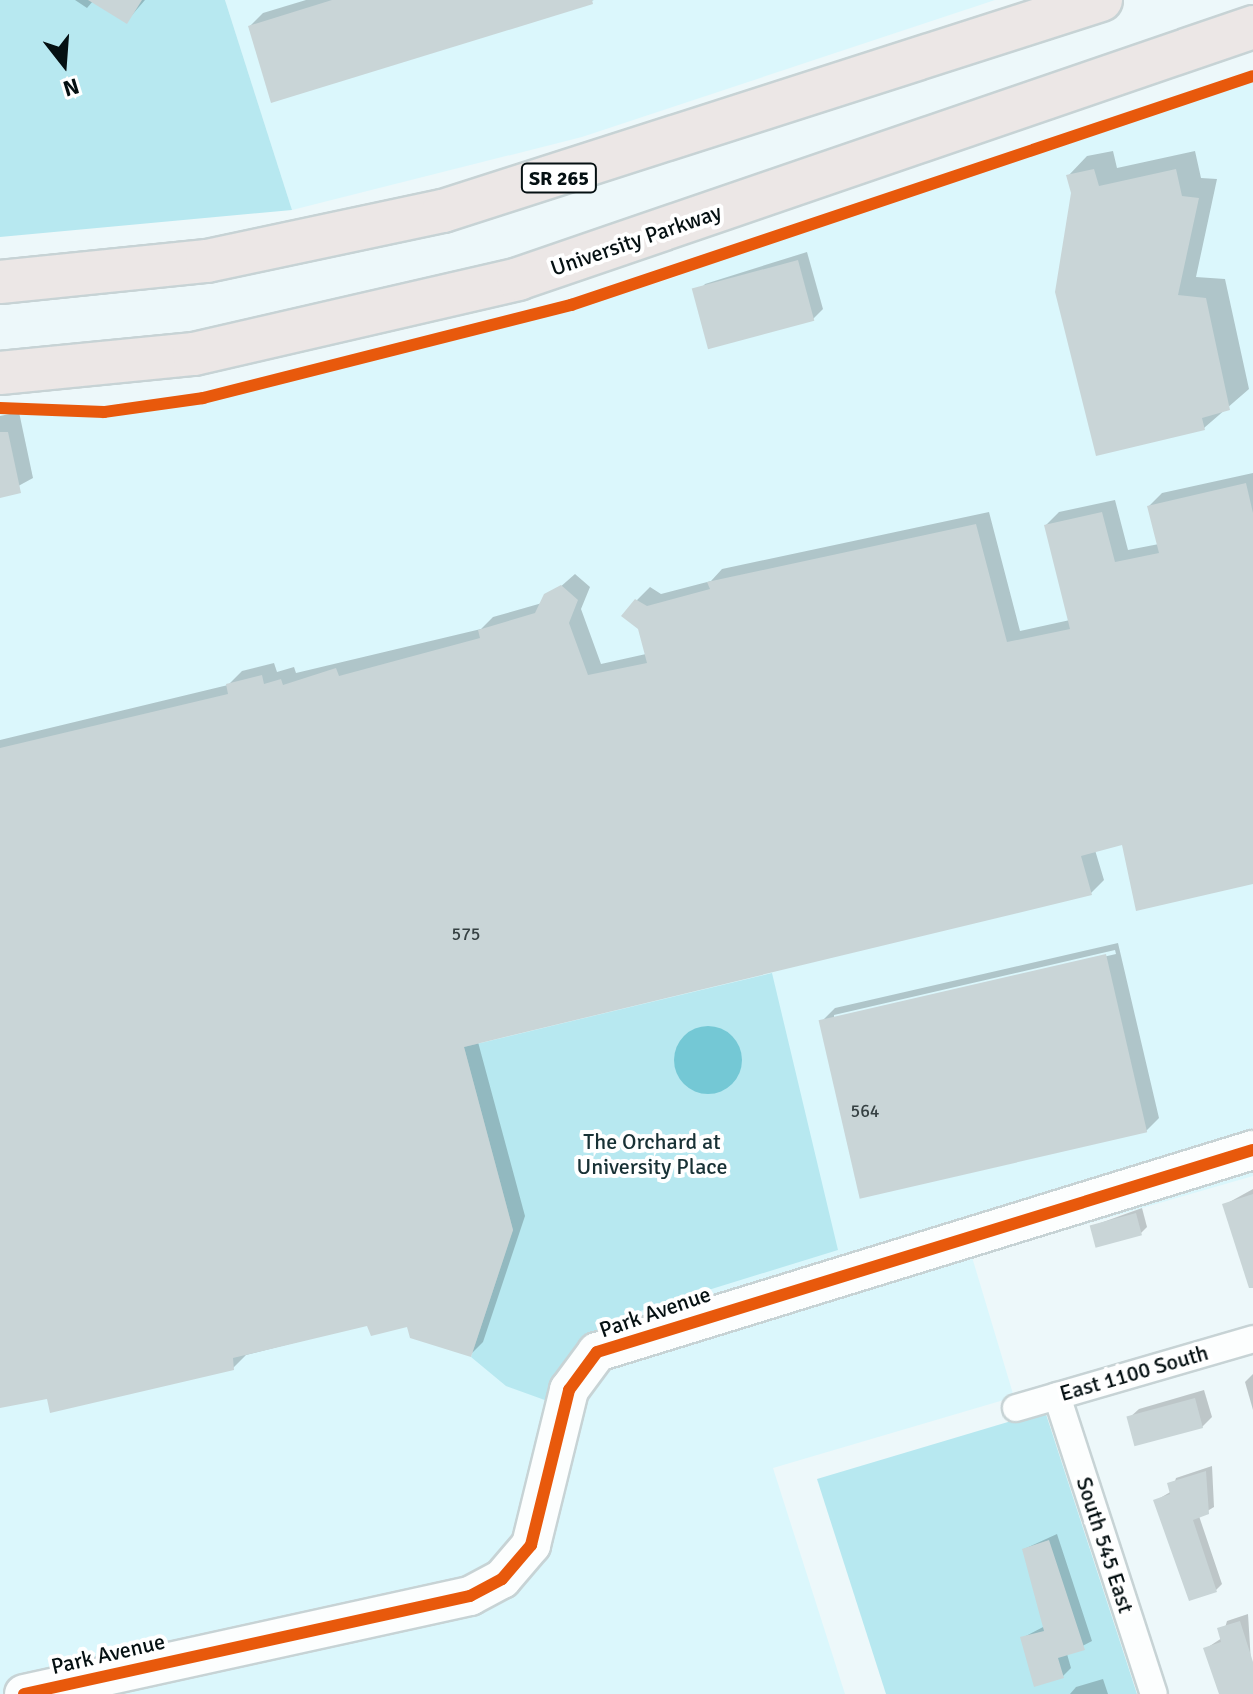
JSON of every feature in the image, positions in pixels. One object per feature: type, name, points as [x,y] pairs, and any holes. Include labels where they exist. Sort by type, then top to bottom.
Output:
[{"type":"main road","name":"SR 265","points":[[0,282],[207,261],[443,211],[1101,0]]},
{"type":"main road","name":"University Parkway","points":[[0,373],[194,354],[503,284],[1253,27]]},
{"type":"street","name":"Park Avenue","points":[[24,1694],[470,1596],[502,1579],[531,1545],[569,1390],[597,1352],[1253,1150]]},
{"type":"street","name":"East 1100 South","points":[[1016,1408],[1253,1339]]},
{"type":"street","name":"South 545 East","points":[[1057,1396],[1154,1694]]},
{"type":"shaded area","points":[[225,0],[995,0],[582,137],[292,210]]},
{"type":"shaded area","points":[[1253,76],[1253,1176],[972,1257],[1014,1397],[773,1468],[845,1694],[0,1694],[0,413],[100,417],[201,403],[554,315],[679,276],[682,265]]},
{"type":"shaded area","points":[[715,1026],[736,1041],[742,1060],[740,1073],[732,1084],[715,1094],[701,1094],[684,1084],[676,1073],[674,1053],[684,1036],[695,1028]]},
{"type":"green space","points":[[0,0],[225,0],[292,210],[0,237]]},
{"type":"green space","name":"The Orchard at University Place","points":[[772,973],[838,1250],[618,1318],[578,1355],[553,1403],[506,1386],[471,1357],[513,1230],[464,1047]]},
{"type":"green space","points":[[1045,1411],[1137,1694],[886,1694],[817,1479]]},
{"type":"building","points":[[88,0],[142,0],[127,24]]},
{"type":"building","points":[[332,0],[592,0],[593,4],[271,103],[248,26]]},
{"type":"building","points":[[1094,169],[1099,186],[1176,169],[1182,196],[1199,198],[1178,295],[1206,298],[1230,410],[1202,418],[1205,430],[1096,456],[1055,292],[1071,193],[1066,175]]},
{"type":"building","points":[[798,260],[814,321],[708,349],[692,288]]},
{"type":"building","points":[[0,432],[8,432],[21,493],[0,498]]},
{"type":"building","points":[[1246,483],[1253,513],[1253,884],[1136,911],[1122,845],[1081,856],[1092,895],[464,1047],[513,1230],[471,1357],[410,1338],[407,1327],[371,1336],[367,1326],[233,1358],[234,1370],[50,1413],[47,1399],[0,1408],[0,748],[228,694],[226,684],[262,675],[264,684],[281,679],[283,685],[336,668],[339,676],[480,638],[478,630],[535,613],[544,594],[561,585],[578,600],[569,623],[588,675],[647,663],[638,629],[621,616],[635,599],[647,606],[710,589],[707,582],[976,524],[1007,642],[1070,629],[1044,525],[1102,512],[1115,562],[1159,553],[1147,506]]},
{"type":"building","points":[[1106,954],[1147,1132],[860,1199],[819,1020]]},
{"type":"building","points":[[1253,1194],[1253,1288],[1249,1288],[1222,1204]]},
{"type":"building","points":[[1136,1213],[1142,1235],[1096,1248],[1090,1225]]},
{"type":"building","points":[[1195,1398],[1203,1428],[1134,1446],[1126,1416]]},
{"type":"building","points":[[1206,1471],[1209,1514],[1193,1520],[1217,1592],[1189,1601],[1153,1500],[1170,1494],[1167,1483]]},
{"type":"building","points":[[1049,1540],[1085,1650],[1058,1658],[1064,1678],[1034,1687],[1020,1637],[1044,1631],[1022,1549]]},
{"type":"building","points":[[1240,1621],[1253,1662],[1253,1694],[1219,1694],[1203,1648],[1221,1642],[1217,1628]]},
{"type":"cycle path","points":[[0,408],[104,412],[203,398],[571,305],[1253,76]]},
{"type":"cycle path","points":[[24,1694],[470,1596],[502,1579],[531,1545],[569,1390],[597,1352],[1253,1150]]}]
